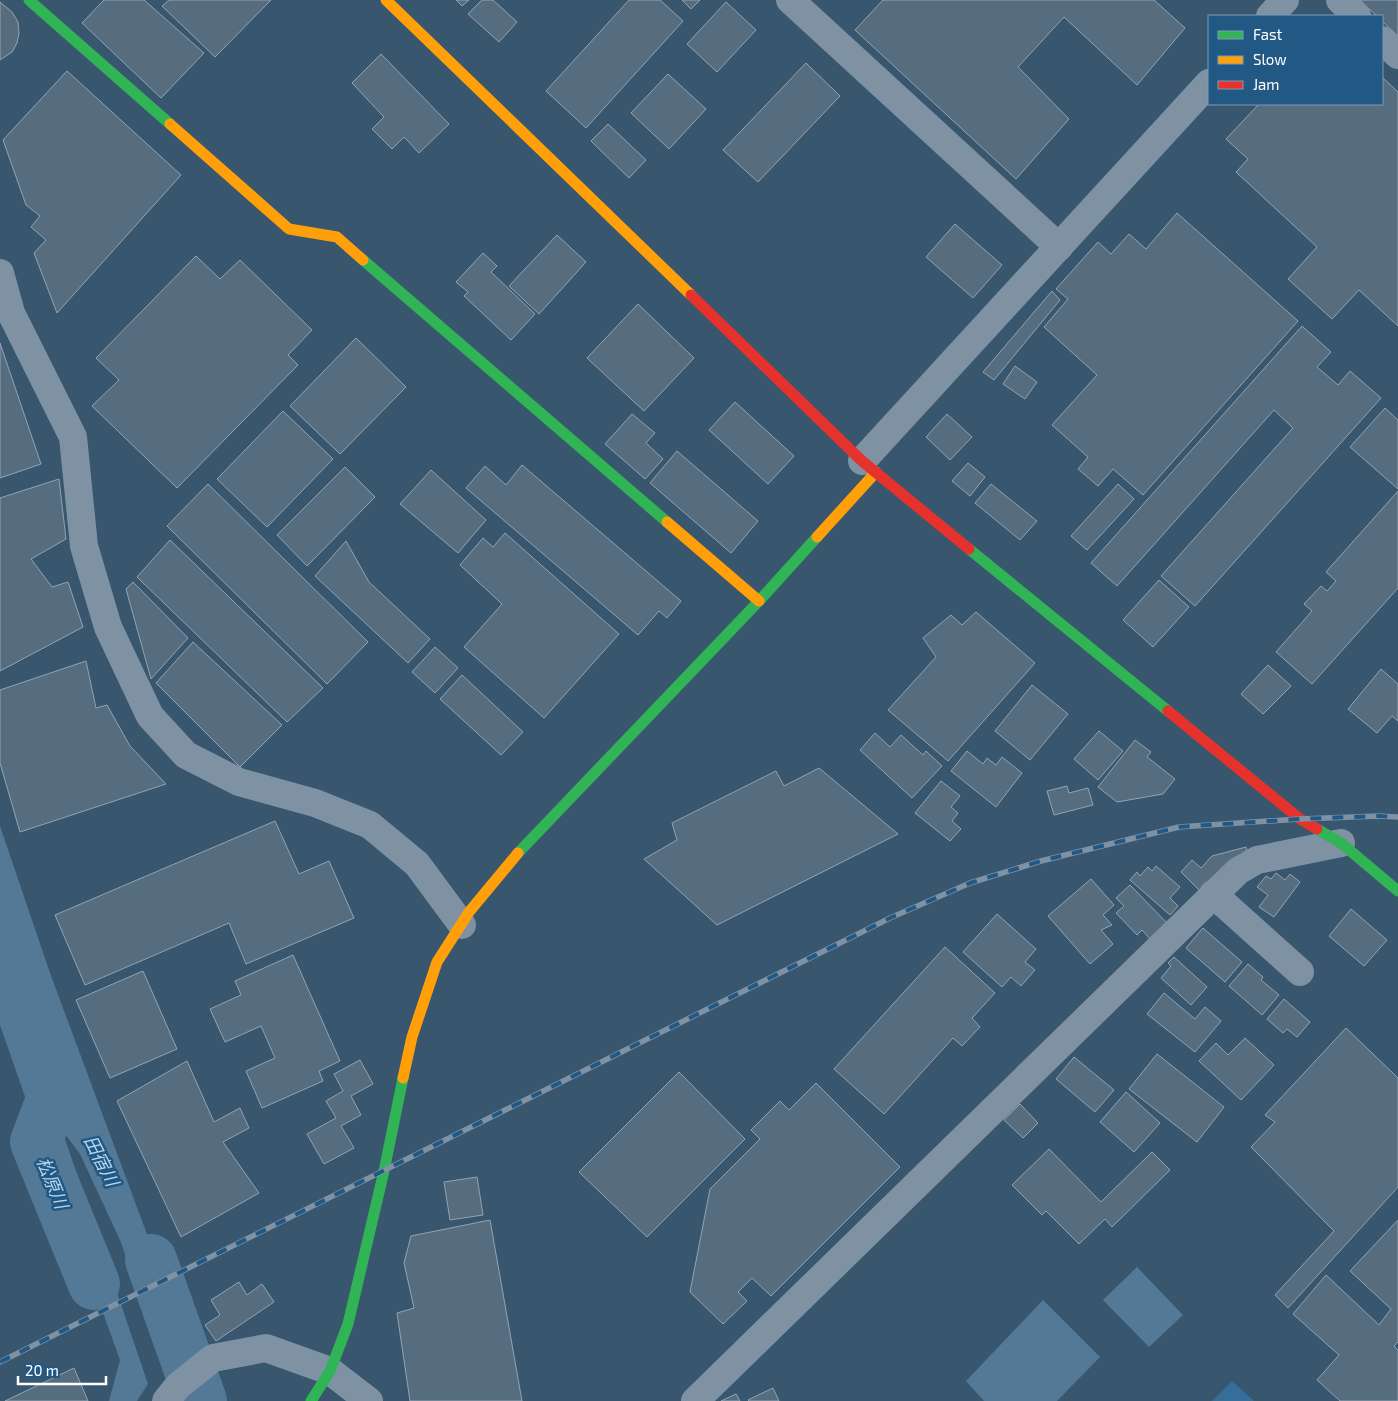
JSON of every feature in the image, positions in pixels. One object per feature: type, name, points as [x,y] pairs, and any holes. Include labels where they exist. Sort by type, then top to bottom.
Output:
[{"type":"street","points":[[29,0],[289,229],[337,237],[759,601]]},
{"type":"street","points":[[386,0],[869,467],[1300,819],[1341,843],[1398,891]]},
{"type":"street","points":[[790,0],[1059,246]]},
{"type":"street","points":[[1271,15],[1285,0]]},
{"type":"street","points":[[1340,0],[1356,15]]},
{"type":"street","points":[[1383,41],[1398,55]]},
{"type":"street","points":[[311,1401],[330,1371],[350,1315],[384,1171],[412,1037],[438,962],[469,912],[518,853],[759,601],[869,467],[1059,246],[1208,84]]},
{"type":"street","points":[[0,273],[11,313],[73,437],[84,546],[108,627],[150,716],[186,755],[239,782],[315,803],[370,825],[417,864],[462,925]]},
{"type":"street","points":[[695,1401],[1238,871],[1257,860],[1341,843]]},
{"type":"street","points":[[1213,894],[1300,972]]},
{"type":"street","points":[[172,1394],[213,1358],[266,1348],[330,1371],[369,1401]]},
{"type":"shaded area","points":[[1232,1381],[1254,1401],[1212,1401]]},
{"type":"water","points":[[0,826],[50,973],[177,1315],[167,1375],[120,1240],[80,1154],[62,1130],[148,1384],[137,1401],[109,1401],[120,1360],[0,1025]]},
{"type":"water","points":[[1137,1267],[1183,1315],[1149,1347],[1103,1300]]},
{"type":"water","points":[[1043,1300],[1100,1357],[1057,1401],[984,1401],[966,1381]]},
{"type":"building","points":[[104,0],[144,0],[204,53],[161,98],[82,23]]},
{"type":"building","points":[[169,0],[271,0],[215,57],[162,6]]},
{"type":"building","points":[[456,0],[469,0],[462,6]]},
{"type":"building","points":[[482,0],[493,0],[517,22],[499,42],[468,14]]},
{"type":"building","points":[[629,0],[660,0],[683,21],[586,128],[546,91]]},
{"type":"building","points":[[682,0],[700,0],[691,9]]},
{"type":"building","points":[[883,0],[1154,0],[1185,28],[1137,85],[1064,17],[1018,67],[1069,119],[1016,179],[855,30]]},
{"type":"building","points":[[1359,0],[1398,0],[1398,36],[1383,22],[1383,15],[1376,15]]},
{"type":"building","points":[[0,2],[12,12],[18,22],[19,33],[17,43],[12,52],[0,60]]},
{"type":"building","points":[[726,2],[756,30],[717,72],[687,44]]},
{"type":"building","points":[[381,54],[449,124],[419,153],[404,137],[392,149],[372,129],[384,117],[352,83]]},
{"type":"building","points":[[806,63],[840,96],[758,182],[723,150]]},
{"type":"building","points":[[67,71],[181,175],[57,313],[34,253],[46,240],[31,227],[40,216],[26,205],[3,140]]},
{"type":"building","points":[[668,74],[706,109],[669,149],[631,113]]},
{"type":"building","points":[[1383,78],[1398,92],[1398,326],[1359,290],[1332,319],[1288,279],[1317,247],[1236,172],[1248,159],[1226,139],[1258,105],[1383,105]]},
{"type":"building","points":[[608,124],[646,160],[629,178],[591,141]]},
{"type":"building","points":[[1177,213],[1298,321],[1143,495],[1113,469],[1098,486],[1078,469],[1088,457],[1052,425],[1097,375],[1044,327],[1068,299],[1056,289],[1098,242],[1111,254],[1129,234],[1146,249]]},
{"type":"building","points":[[955,224],[1002,265],[973,298],[926,257]]},
{"type":"building","points":[[557,235],[586,262],[539,314],[509,286]]},
{"type":"building","points":[[483,253],[497,266],[491,272],[535,314],[511,340],[464,296],[468,292],[456,282]]},
{"type":"building","points":[[196,256],[220,279],[240,260],[312,330],[288,355],[298,365],[177,488],[92,406],[119,380],[96,358]]},
{"type":"building","points":[[1052,291],[1060,300],[994,380],[983,372]]},
{"type":"building","points":[[638,304],[694,358],[644,411],[587,358]]},
{"type":"building","points":[[1302,326],[1331,352],[1317,367],[1338,385],[1350,371],[1381,398],[1195,606],[1161,576],[1293,428],[1274,410],[1117,586],[1091,563]]},
{"type":"building","points":[[356,338],[406,387],[340,454],[290,406]]},
{"type":"building","points":[[0,343],[41,464],[0,478]]},
{"type":"building","points":[[1015,366],[1037,382],[1025,399],[1003,384]]},
{"type":"building","points":[[735,402],[794,456],[768,484],[709,430]]},
{"type":"building","points":[[1385,408],[1398,420],[1398,489],[1350,447]]},
{"type":"building","points":[[283,411],[333,459],[267,527],[217,479]]},
{"type":"building","points":[[632,414],[655,433],[646,443],[663,459],[645,479],[605,444]]},
{"type":"building","points":[[947,414],[972,437],[950,460],[926,437]]},
{"type":"building","points":[[677,451],[758,521],[731,553],[650,483]]},
{"type":"building","points":[[968,463],[985,477],[970,496],[952,481]]},
{"type":"building","points":[[522,465],[681,601],[667,618],[659,611],[638,635],[466,488],[485,466],[506,485]]},
{"type":"building","points":[[345,467],[375,497],[307,566],[277,535]]},
{"type":"building","points":[[431,470],[486,520],[458,553],[400,504]]},
{"type":"building","points":[[59,479],[66,539],[31,559],[52,587],[68,582],[83,627],[0,671],[0,498]]},
{"type":"building","points":[[208,484],[368,642],[327,684],[167,526]]},
{"type":"building","points":[[991,484],[1037,521],[1020,540],[975,503]]},
{"type":"building","points":[[1118,484],[1134,499],[1087,550],[1071,536]]},
{"type":"building","points":[[1398,491],[1398,588],[1312,684],[1276,652],[1312,611],[1304,604],[1321,586],[1327,591],[1336,581],[1326,572]]},
{"type":"building","points":[[505,533],[619,634],[544,718],[464,647],[502,604],[460,565],[483,538],[493,547]]},
{"type":"building","points":[[170,540],[323,688],[287,722],[137,577]]},
{"type":"building","points":[[346,541],[369,582],[430,639],[408,663],[315,576]]},
{"type":"building","points":[[1159,580],[1189,607],[1153,647],[1123,620]]},
{"type":"building","points":[[133,582],[188,638],[151,679],[126,589]]},
{"type":"building","points":[[976,612],[1035,663],[948,761],[888,710],[936,657],[923,638],[951,615],[962,625]]},
{"type":"building","points":[[193,642],[282,725],[240,767],[156,683]]},
{"type":"building","points":[[435,647],[458,668],[435,693],[412,672]]},
{"type":"building","points":[[86,661],[96,708],[107,705],[130,746],[166,784],[20,832],[0,763],[0,690]]},
{"type":"building","points":[[1268,665],[1291,686],[1263,714],[1241,694]]},
{"type":"building","points":[[1381,669],[1398,684],[1398,721],[1392,716],[1377,733],[1348,709]]},
{"type":"building","points":[[462,675],[523,732],[501,755],[440,699]]},
{"type":"building","points":[[1032,685],[1068,714],[1030,760],[995,731]]},
{"type":"building","points":[[1099,731],[1123,751],[1098,780],[1074,759]]},
{"type":"building","points":[[875,733],[890,747],[901,735],[923,755],[926,751],[942,766],[912,798],[860,750]]},
{"type":"building","points":[[1135,740],[1151,752],[1147,757],[1175,779],[1163,794],[1117,802],[1098,787]]},
{"type":"building","points":[[967,751],[983,764],[987,758],[996,765],[1002,757],[1022,773],[996,807],[951,771]]},
{"type":"building","points":[[819,768],[898,834],[717,925],[644,859],[677,840],[672,823],[776,771],[784,786]]},
{"type":"building","points":[[941,781],[960,796],[951,807],[958,813],[952,821],[961,829],[950,841],[915,813]]},
{"type":"building","points":[[1067,786],[1069,793],[1088,788],[1093,805],[1054,815],[1047,791]]},
{"type":"building","points":[[275,821],[299,874],[329,861],[354,918],[246,964],[229,923],[85,985],[55,915]]},
{"type":"building","points":[[1246,847],[1249,855],[1200,891],[1181,872],[1192,860],[1201,868],[1212,856]]},
{"type":"building","points":[[1156,866],[1180,887],[1170,898],[1178,906],[1170,915],[1130,880],[1137,872],[1140,876],[1148,867],[1152,871]]},
{"type":"building","points":[[1276,873],[1285,880],[1290,874],[1300,882],[1274,917],[1259,907],[1268,895],[1257,887],[1266,876],[1271,879]]},
{"type":"building","points":[[1091,879],[1114,905],[1103,915],[1112,925],[1101,930],[1113,944],[1090,964],[1048,916]]},
{"type":"building","points":[[1130,885],[1168,924],[1151,940],[1142,930],[1137,935],[1116,913],[1124,906],[1116,898]]},
{"type":"building","points":[[1351,909],[1387,940],[1364,966],[1329,936]]},
{"type":"building","points":[[997,914],[1036,949],[1025,962],[1035,970],[1021,986],[1011,977],[1002,987],[963,952]]},
{"type":"building","points":[[1203,928],[1242,962],[1225,982],[1186,948]]},
{"type":"building","points":[[945,947],[995,993],[972,1018],[980,1027],[962,1046],[953,1038],[884,1114],[834,1069]]},
{"type":"building","points":[[293,955],[340,1061],[319,1071],[323,1081],[262,1108],[246,1071],[275,1058],[261,1026],[225,1042],[210,1009],[241,995],[235,981]]},
{"type":"building","points":[[1174,957],[1207,987],[1191,1005],[1161,978],[1171,966],[1168,963]]},
{"type":"building","points":[[1248,964],[1263,977],[1261,980],[1279,995],[1262,1015],[1229,986]]},
{"type":"building","points":[[143,971],[177,1049],[110,1078],[76,1000]]},
{"type":"building","points":[[1164,993],[1195,1019],[1205,1007],[1221,1021],[1195,1052],[1147,1014]]},
{"type":"building","points":[[1284,999],[1310,1022],[1297,1037],[1287,1029],[1283,1033],[1267,1019]]},
{"type":"building","points":[[1346,1028],[1398,1078],[1398,1187],[1288,1308],[1275,1295],[1334,1231],[1251,1147],[1275,1122],[1265,1115]]},
{"type":"building","points":[[1245,1038],[1274,1065],[1241,1100],[1199,1061],[1216,1043],[1228,1055]]},
{"type":"building","points":[[1157,1054],[1224,1107],[1197,1142],[1129,1089]]},
{"type":"building","points":[[1074,1057],[1114,1090],[1095,1112],[1056,1079]]},
{"type":"building","points":[[360,1060],[373,1084],[351,1096],[361,1115],[341,1126],[354,1148],[324,1164],[307,1134],[336,1118],[326,1101],[343,1091],[334,1074]]},
{"type":"building","points":[[187,1061],[214,1122],[240,1108],[249,1128],[223,1142],[259,1193],[181,1237],[117,1101]]},
{"type":"building","points":[[679,1072],[745,1139],[647,1237],[579,1172]]},
{"type":"building","points":[[816,1083],[900,1167],[771,1296],[752,1278],[738,1292],[747,1301],[723,1324],[690,1292],[710,1189],[760,1139],[751,1130],[780,1101],[789,1110]]},
{"type":"building","points":[[1126,1092],[1160,1123],[1134,1152],[1100,1122]]},
{"type":"building","points":[[1020,1104],[1038,1123],[1023,1138],[1004,1120]]},
{"type":"building","points":[[1049,1149],[1101,1202],[1152,1152],[1170,1170],[1112,1227],[1105,1219],[1079,1244],[1046,1211],[1042,1215],[1012,1185]]},
{"type":"building","points":[[477,1177],[483,1215],[450,1220],[444,1182]]},
{"type":"building","points":[[490,1220],[522,1401],[410,1401],[397,1313],[414,1308],[404,1263],[411,1236]]},
{"type":"building","points":[[1398,1220],[1398,1342],[1394,1346],[1398,1350],[1398,1401],[1340,1401],[1317,1380],[1339,1355],[1293,1314],[1326,1275],[1379,1325],[1391,1309],[1350,1271]]},
{"type":"building","points":[[239,1282],[247,1295],[262,1284],[274,1302],[216,1341],[205,1325],[220,1315],[211,1300]]},
{"type":"building","points":[[74,1368],[88,1401],[5,1401]]},
{"type":"building","points":[[773,1388],[779,1401],[748,1400]]},
{"type":"building","points":[[736,1394],[740,1401],[721,1401]]},
{"type":"waterway","name":"松原川","points":[[59,1081],[36,1142],[94,1284]]},
{"type":"waterway","name":"田宿川","points":[[151,1260],[201,1401]]},
{"type":"railway","points":[[0,1362],[890,918],[970,883],[1041,861],[1179,827],[1300,819],[1398,817]]},
{"type":"traffic: fast","points":[[29,0],[170,124]]},
{"type":"traffic: fast","points":[[363,260],[667,522]]},
{"type":"traffic: fast","points":[[518,853],[759,601],[817,537]]},
{"type":"traffic: fast","points":[[969,549],[1168,711]]},
{"type":"traffic: fast","points":[[1317,829],[1341,843],[1398,891]]},
{"type":"traffic: fast","points":[[311,1401],[330,1371],[348,1324],[384,1171],[403,1078]]},
{"type":"traffic: slow","points":[[386,0],[691,295]]},
{"type":"traffic: slow","points":[[170,124],[289,229],[337,237],[363,260]]},
{"type":"traffic: slow","points":[[817,537],[876,472]]},
{"type":"traffic: slow","points":[[667,522],[759,601]]},
{"type":"traffic: slow","points":[[403,1078],[412,1037],[437,962],[469,912],[518,853]]},
{"type":"traffic: jam","points":[[691,295],[862,461],[969,549]]},
{"type":"traffic: jam","points":[[1168,711],[1300,819],[1317,829]]}]
